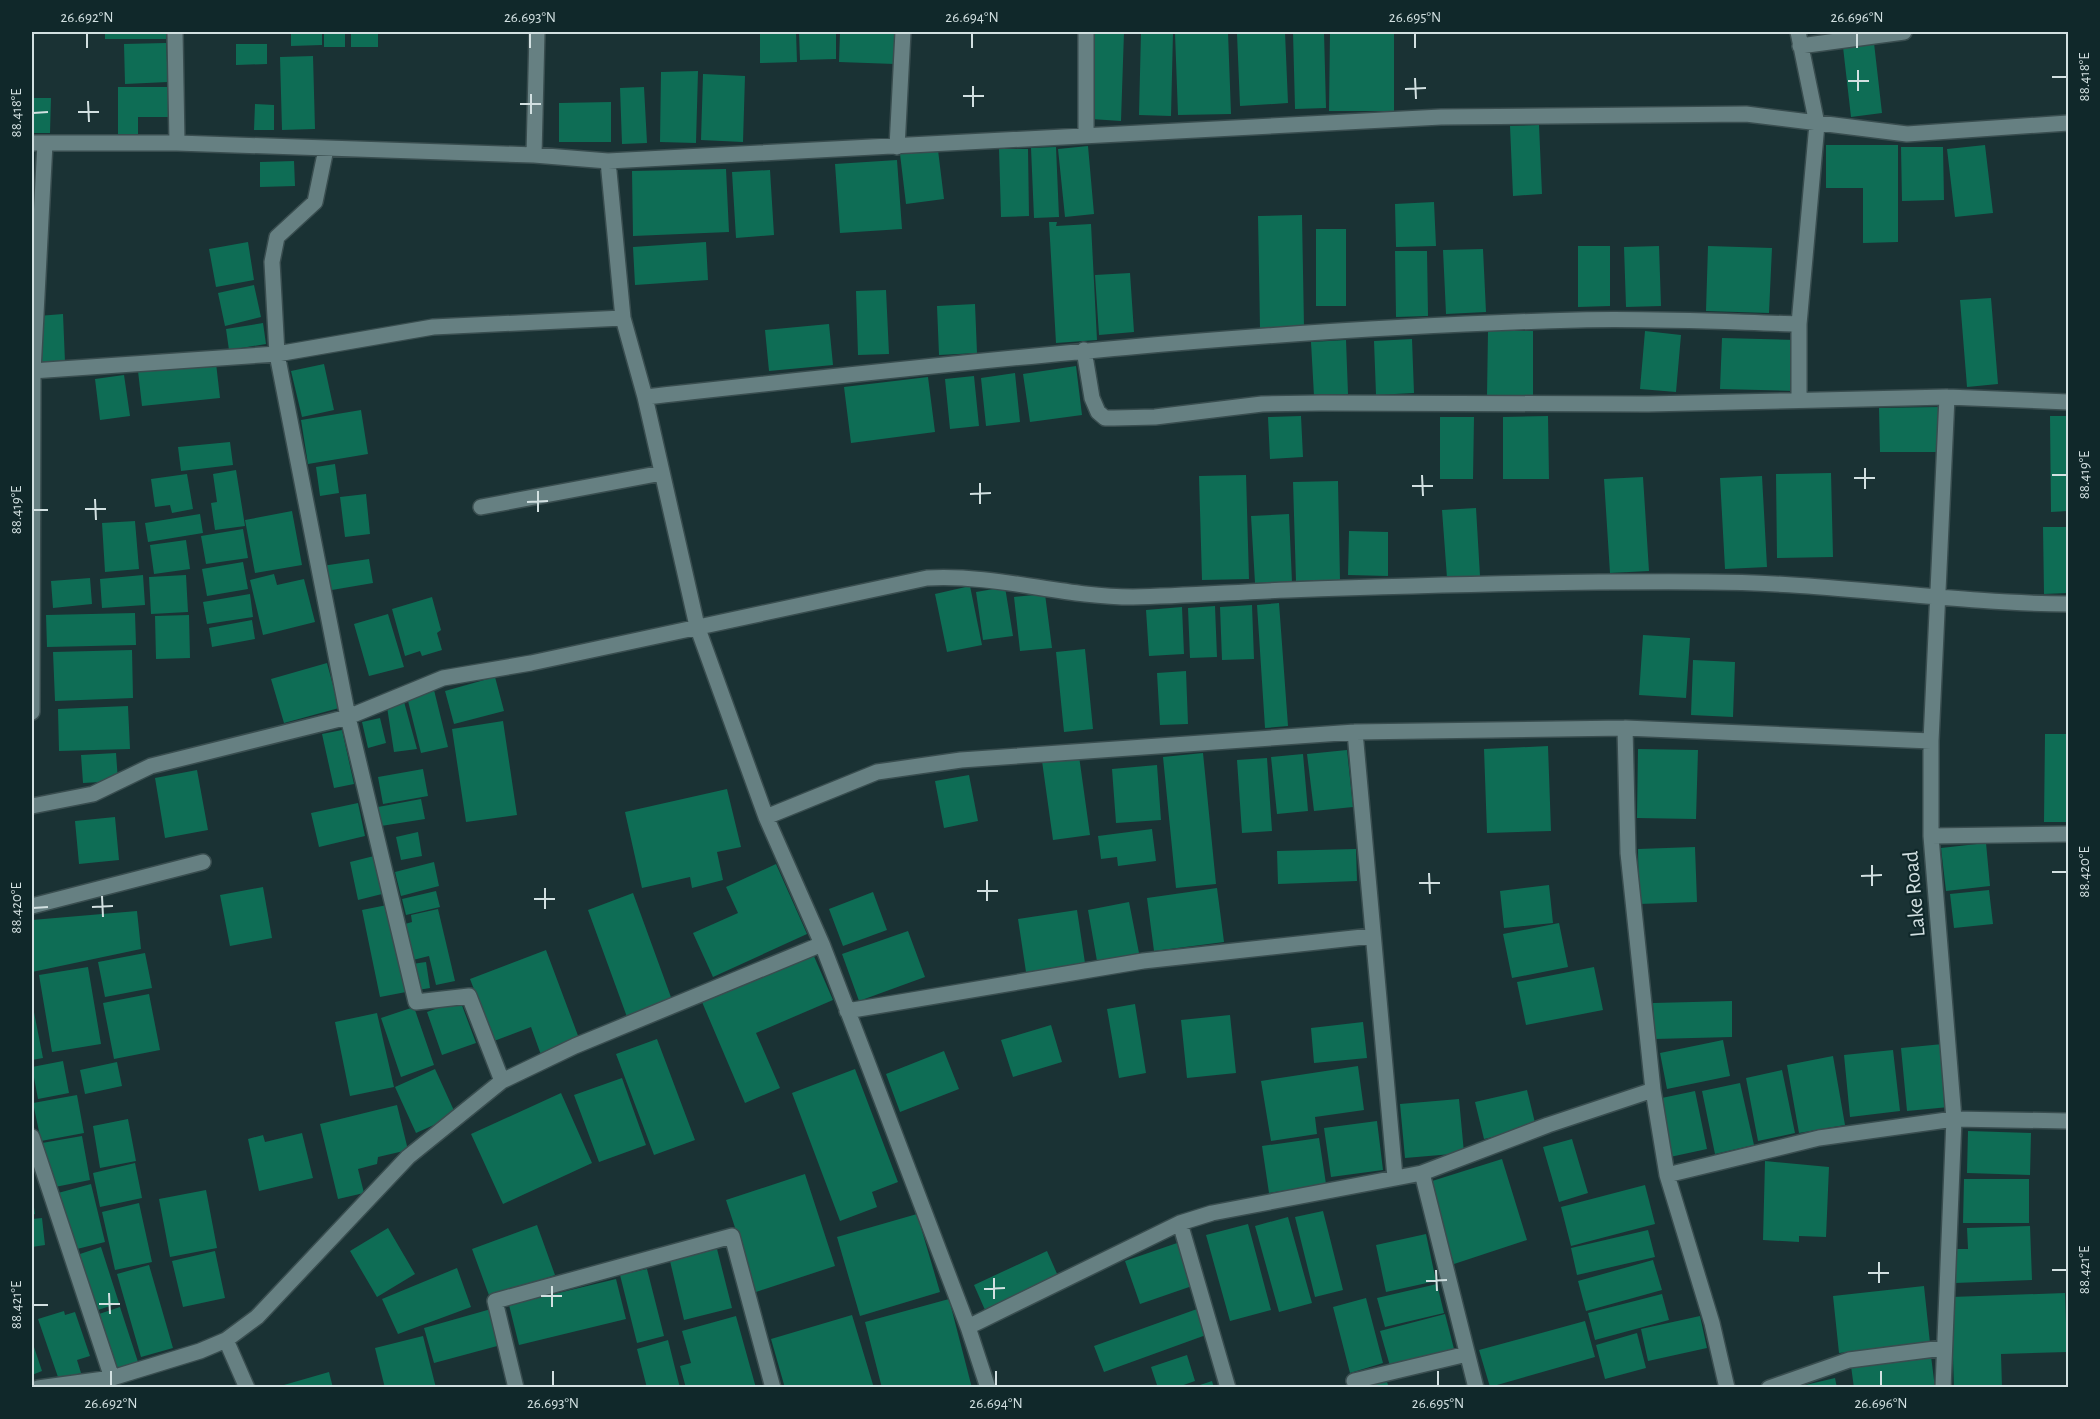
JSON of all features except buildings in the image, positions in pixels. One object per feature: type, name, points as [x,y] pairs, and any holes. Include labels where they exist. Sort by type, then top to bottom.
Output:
[{"type":"street","points":[[175,32],[177,143]]},
{"type":"street","points":[[534,155],[537,32]]},
{"type":"street","points":[[897,147],[903,32]]},
{"type":"street","points":[[1086,32],[1086,136]]},
{"type":"street","points":[[1798,399],[1799,324],[1817,124],[1799,39],[1904,32]]},
{"type":"street","points":[[32,712],[32,371],[38,143],[177,143],[534,155],[608,161],[1441,117],[1746,114],[1907,134],[2068,123]]},
{"type":"street","points":[[326,148],[315,202],[278,237],[276,245],[272,262],[277,354],[348,717],[416,1002],[469,996],[502,1082]]},
{"type":"street","points":[[608,161],[623,318],[645,397],[697,626],[766,817],[822,944],[968,1327],[988,1388]]},
{"type":"street","points":[[32,371],[277,354],[433,327],[623,318]]},
{"type":"street","points":[[645,397],[1084,350],[1330,331],[1580,320],[1799,324]]},
{"type":"street","points":[[1084,350],[1092,398],[1098,412],[1105,418],[1155,417],[1262,404],[1648,404],[1947,397],[2068,402]]},
{"type":"street","name":"Lake Road","points":[[1943,1388],[1954,1119],[1931,836],[1931,741],[1947,397]]},
{"type":"street","points":[[481,507],[662,473]]},
{"type":"street","points":[[32,806],[93,794],[151,766],[348,717],[443,678],[531,663],[927,578],[954,577],[1015,582],[1101,596],[1710,581],[1936,595],[1999,603],[2068,604]]},
{"type":"street","points":[[766,817],[877,772],[961,760],[1355,732],[1625,728],[1931,741]]},
{"type":"street","points":[[1625,728],[1628,853],[1653,1090],[1667,1175],[1712,1323],[1727,1388]]},
{"type":"street","points":[[1355,732],[1395,1177]]},
{"type":"street","points":[[1931,836],[2068,834]]},
{"type":"street","points":[[32,906],[203,862]]},
{"type":"street","points":[[847,1011],[1143,961],[1372,936]]},
{"type":"street","points":[[38,1388],[112,1378],[200,1351],[225,1340],[256,1317],[408,1157],[502,1082],[575,1046],[822,944]]},
{"type":"street","points":[[968,1327],[1180,1223],[1212,1213],[1422,1173],[1548,1125],[1653,1090]]},
{"type":"street","points":[[1667,1175],[1819,1138],[1954,1119],[2068,1121]]},
{"type":"street","points":[[32,1137],[112,1378]]},
{"type":"street","points":[[1422,1173],[1476,1388]]},
{"type":"street","points":[[1180,1223],[1228,1388]]},
{"type":"street","points":[[516,1388],[495,1301],[732,1236],[773,1388]]},
{"type":"street","points":[[225,1340],[247,1388]]},
{"type":"street","points":[[1769,1388],[1848,1360],[1943,1348]]},
{"type":"street","points":[[1354,1381],[1467,1354]]}]
